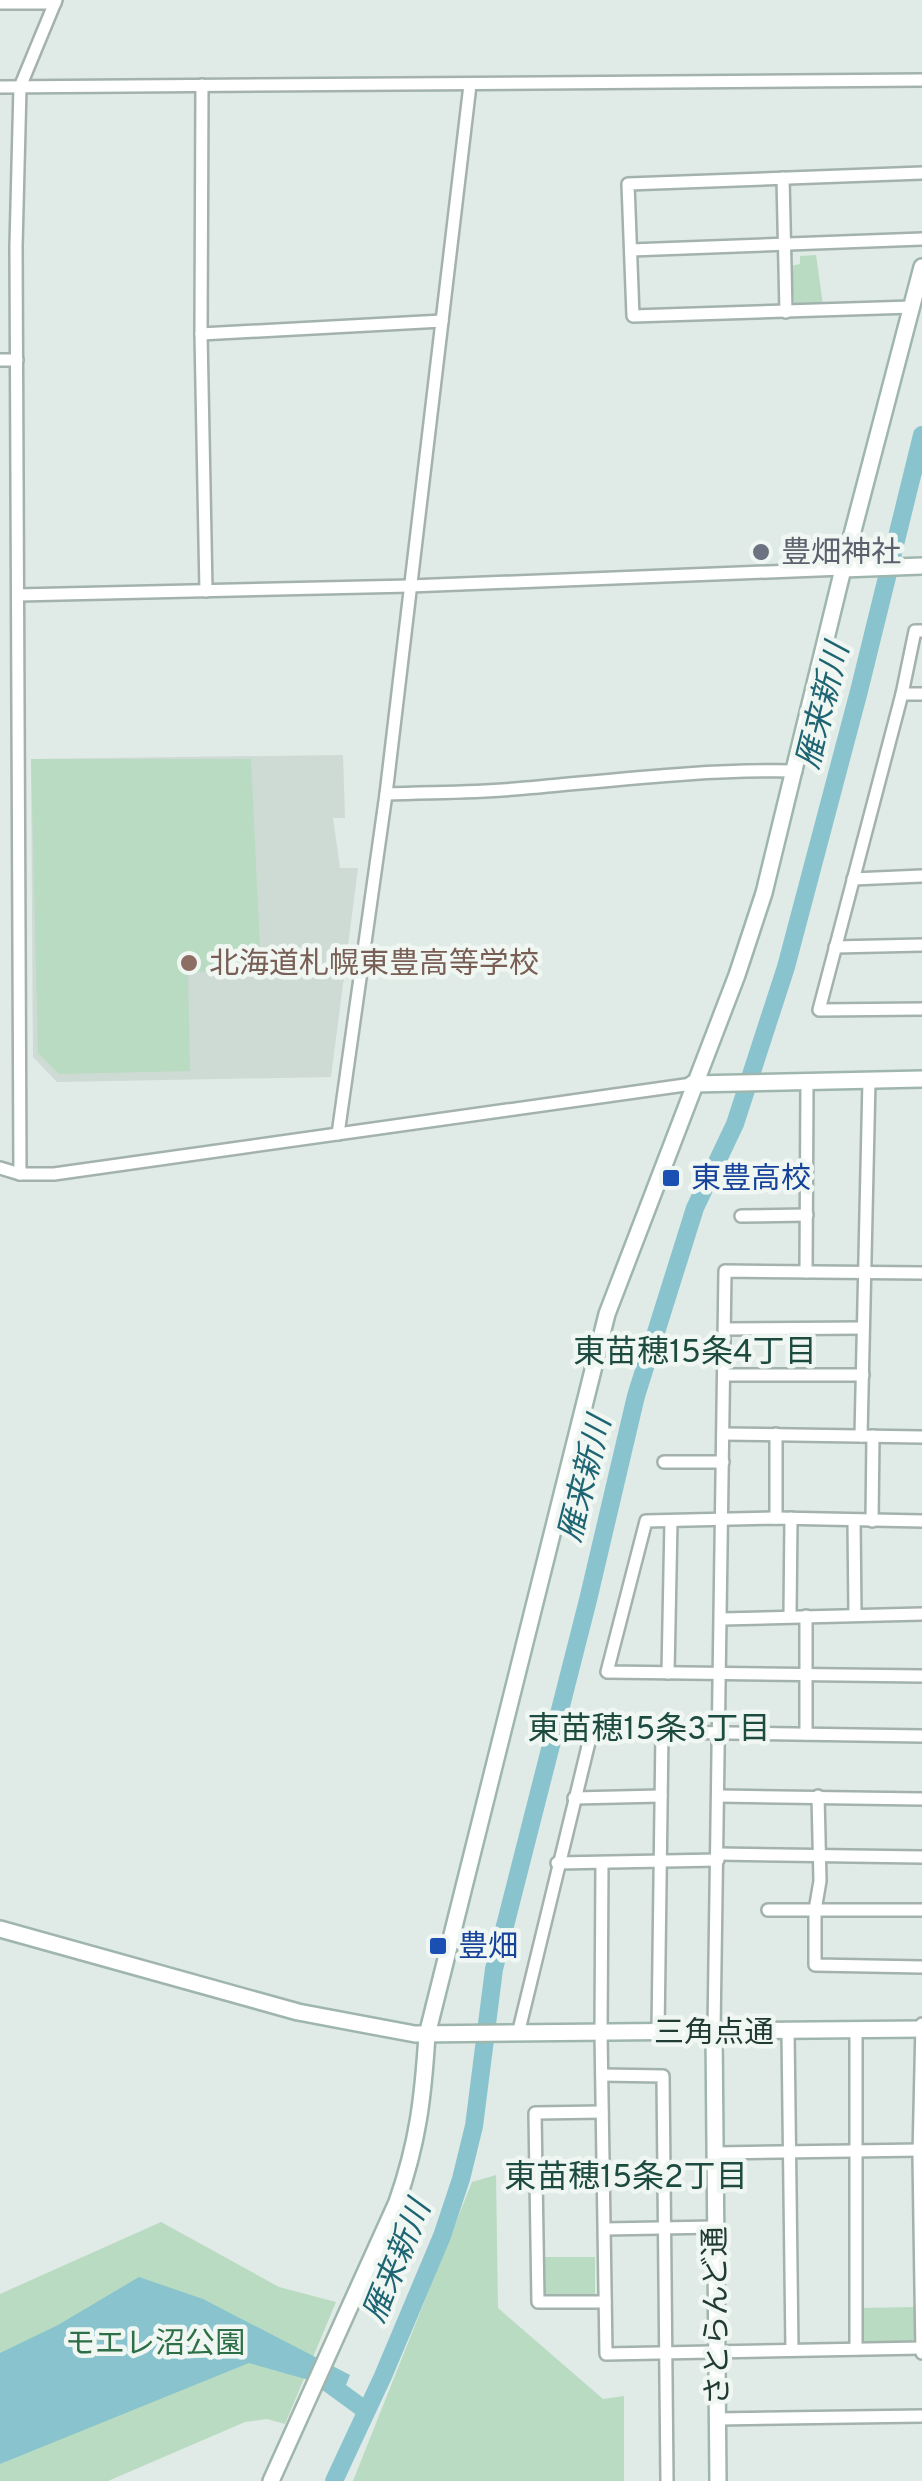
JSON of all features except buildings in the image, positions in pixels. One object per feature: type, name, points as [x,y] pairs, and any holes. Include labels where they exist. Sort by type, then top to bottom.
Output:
[{"type":"street","points":[[0,3],[56,2],[20,87],[16,270],[20,1174]]},
{"type":"street","points":[[0,87],[922,80]]},
{"type":"street","points":[[202,85],[206,590]]},
{"type":"street","points":[[338,1134],[386,794],[470,86]]},
{"type":"street","points":[[912,306],[634,316],[628,184],[922,173]]},
{"type":"street","points":[[782,178],[786,312]]},
{"type":"street","points":[[631,250],[922,239]]},
{"type":"street","points":[[271,2481],[398,2202],[412,2158],[419,2131],[427,2034],[607,1314],[737,974],[764,893],[852,569],[922,267]]},
{"type":"street","points":[[0,271],[16,270]]},
{"type":"street","points":[[201,334],[442,321]]},
{"type":"street","points":[[0,360],[16,360]]},
{"type":"street","points":[[18,595],[410,586],[916,567]]},
{"type":"street","points":[[922,630],[915,631],[819,1010],[922,1009]]},
{"type":"street","points":[[902,694],[922,694]]},
{"type":"street","points":[[386,794],[522,788],[628,776],[796,771]]},
{"type":"street","points":[[852,879],[922,876]]},
{"type":"street","points":[[835,948],[922,944]]},
{"type":"street","points":[[0,1168],[20,1174],[54,1174],[692,1084],[922,1079]]},
{"type":"street","points":[[868,1080],[863,1375],[872,1521]]},
{"type":"street","points":[[806,1272],[807,1082]]},
{"type":"street","points":[[741,1216],[808,1215]]},
{"type":"street","points":[[714,2032],[724,1271],[922,1273]]},
{"type":"street","points":[[725,1328],[863,1328]]},
{"type":"street","points":[[725,1375],[863,1375]]},
{"type":"street","points":[[723,1434],[922,1437]]},
{"type":"street","points":[[776,1434],[776,1518]]},
{"type":"street","points":[[664,1462],[723,1462]]},
{"type":"street","points":[[790,1615],[791,1518]]},
{"type":"street","points":[[854,1520],[854,1615]]},
{"type":"street","points":[[922,1520],[646,1521],[607,1672],[922,1676]]},
{"type":"street","points":[[668,1673],[671,1521]]},
{"type":"street","points":[[722,1619],[922,1614]]},
{"type":"street","points":[[806,1616],[806,1734]]},
{"type":"street","points":[[658,2032],[662,1732]]},
{"type":"street","points":[[511,2034],[590,1734],[922,1736]]},
{"type":"street","points":[[574,1798],[661,1796]]},
{"type":"street","points":[[719,1796],[922,1799]]},
{"type":"street","points":[[818,1796],[815,1965],[922,1967]]},
{"type":"street","points":[[557,1863],[718,1857],[922,1857]]},
{"type":"street","points":[[602,1863],[600,2033],[606,2354],[922,2350],[921,2028]]},
{"type":"street","points":[[768,1910],[922,1910]]},
{"type":"street","points":[[0,1929],[298,2012],[358,2026],[427,2034]]},
{"type":"street","name":"三角点通","points":[[427,2034],[921,2028]]},
{"type":"street","points":[[856,2031],[856,2349]]},
{"type":"street","name":"さとらんど通","points":[[714,2032],[718,2481]]},
{"type":"street","points":[[788,2032],[792,2350]]},
{"type":"street","points":[[602,2075],[663,2076],[667,2481]]},
{"type":"street","points":[[602,2112],[535,2113],[538,2302],[605,2302]]},
{"type":"street","points":[[716,2154],[921,2150]]},
{"type":"street","points":[[605,2229],[715,2227]]},
{"type":"street","points":[[717,2419],[922,2416]]},
{"type":"shaded area","name":"北海道札幌東豊高等学校","points":[[343,755],[345,818],[333,818],[340,868],[358,868],[331,1077],[57,1082],[33,1057],[31,759]]},
{"type":"green space","points":[[816,255],[823,305],[795,308],[790,266],[800,264],[800,256]]},
{"type":"green space","name":"北海道札幌東豊高等学校","points":[[31,759],[251,759],[261,971],[188,972],[190,1071],[59,1074],[38,1053]]},
{"type":"green space","points":[[496,2175],[498,2308],[603,2399],[624,2396],[624,2481],[353,2481],[472,2182]]},
{"type":"green space","name":"モエレ沼公園","points":[[161,2222],[279,2287],[336,2302],[285,2424],[267,2419],[245,2422],[108,2481],[0,2481],[0,2294]]},
{"type":"green space","points":[[542,2257],[595,2257],[595,2295],[548,2298],[543,2293]]},
{"type":"green space","points":[[916,2307],[915,2338],[911,2342],[864,2343],[862,2308]]},
{"type":"water","points":[[139,2277],[203,2299],[350,2375],[344,2390],[249,2363],[0,2464],[0,2353],[58,2325]]},
{"type":"waterway","name":"雁来新川","points":[[334,2481],[442,2236],[461,2179],[474,2126],[494,1969],[636,1396],[695,1208],[735,1124],[786,967],[922,435]]},
{"type":"waterway","points":[[317,2375],[365,2410]]},
{"type":"place","name":"豊畑神社","points":[[761,552]]},
{"type":"place","name":"北海道札幌東豊高等学校","points":[[189,963]]},
{"type":"place","name":"東豊高校","points":[[671,1178]]},
{"type":"place","name":"豊畑","points":[[438,1946]]},
{"type":"district","name":"東苗穂15条4丁目","points":[[695,1351]]},
{"type":"district","name":"東苗穂15条3丁目","points":[[649,1728]]},
{"type":"district","name":"東苗穂15条2丁目","points":[[626,2176]]}]
